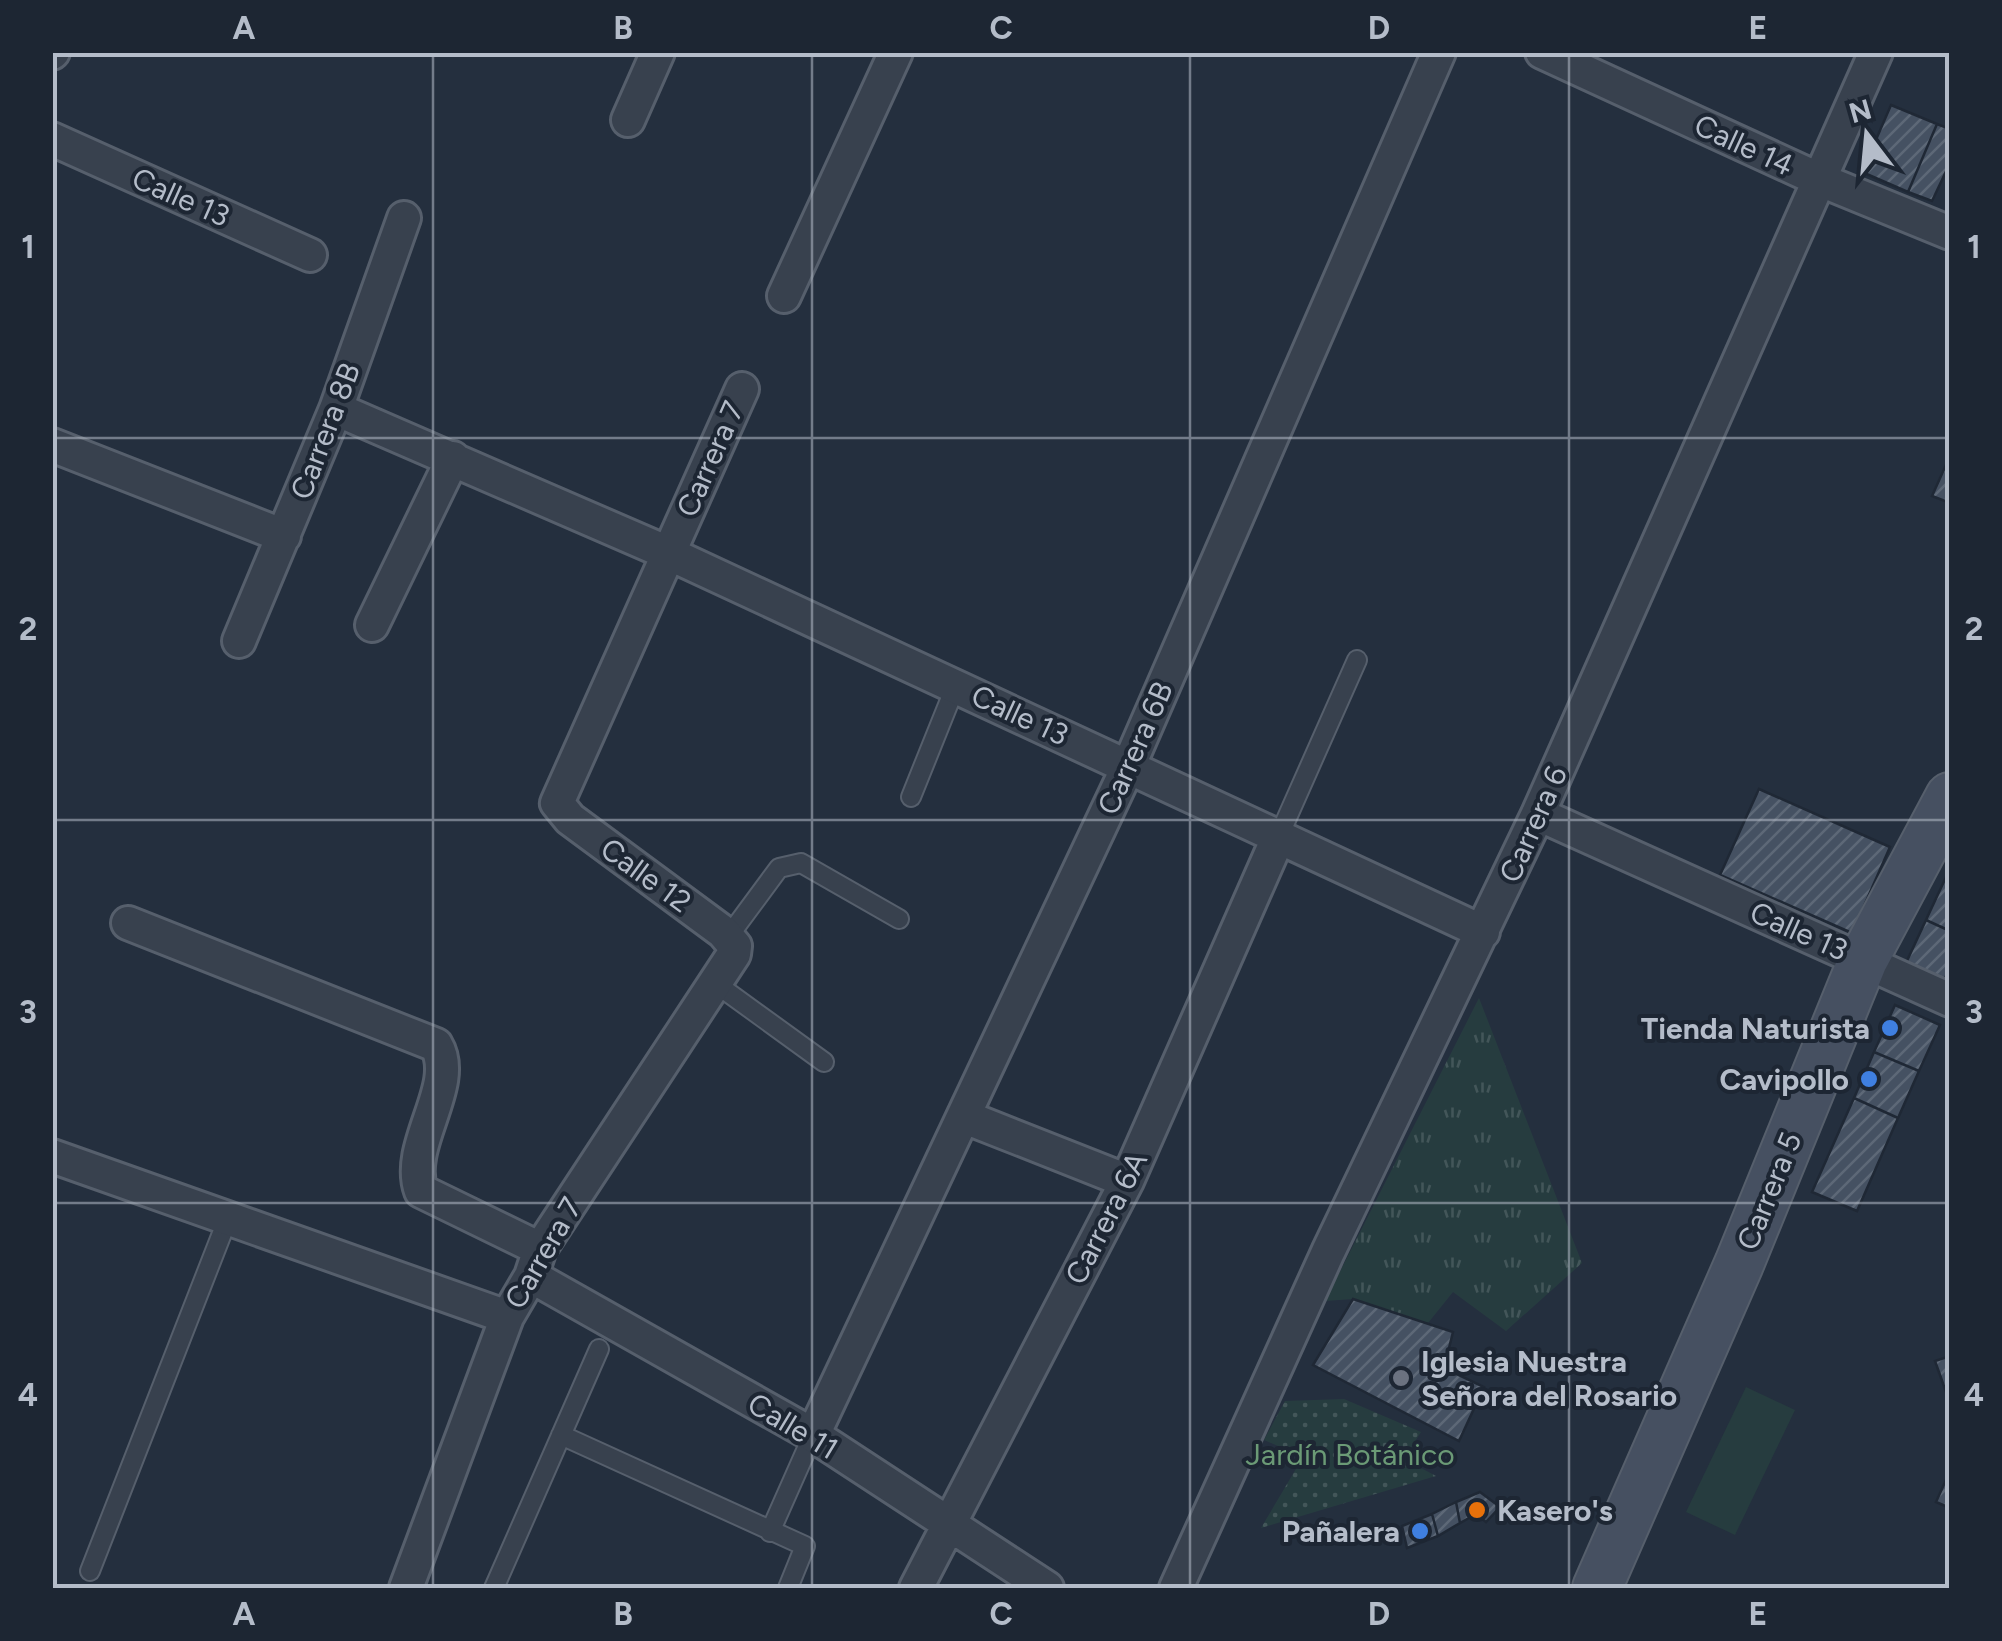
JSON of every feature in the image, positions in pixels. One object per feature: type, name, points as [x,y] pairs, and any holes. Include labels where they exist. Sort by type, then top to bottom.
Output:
[{"type":"main road","name":"Carrera 5","points":[[1596,1588],[1739,1264],[1863,960],[1950,798]]},
{"type":"street","points":[[628,120],[658,52]]},
{"type":"street","points":[[784,296],[896,52]]},
{"type":"street","name":"Carrera 6B","points":[[813,1436],[1129,765],[1439,52]]},
{"type":"street","name":"Calle 14","points":[[1542,52],[1818,179],[1950,233]]},
{"type":"street","name":"Carrera 6","points":[[1176,1588],[1328,1252],[1538,814],[1876,52]]},
{"type":"street","name":"Calle 13","points":[[52,139],[310,255]]},
{"type":"street","name":"Carrera 8B","points":[[239,641],[336,409],[404,218]]},
{"type":"street","name":"Carrera 7","points":[[557,803],[742,389]]},
{"type":"street","name":"Calle 13","points":[[336,409],[668,553],[1483,932]]},
{"type":"street","points":[[52,444],[284,536]]},
{"type":"street","points":[[372,625],[453,458]]},
{"type":"street","name":"Calle 12","points":[[557,803],[570,819],[732,941]]},
{"type":"street","name":"Calle 13","points":[[1538,814],[1950,1000]]},
{"type":"street","name":"Carrera 6A","points":[[916,1588],[1128,1181],[1278,838]]},
{"type":"street","name":"Calle 11","points":[[128,923],[436,1044],[443,1067],[416,1166],[421,1191],[813,1436],[1047,1588]]},
{"type":"street","name":"Carrera 7","points":[[406,1588],[506,1316],[536,1262],[715,983],[732,941]]},
{"type":"street","points":[[965,1117],[1128,1181]]},
{"type":"street","points":[[52,1156],[506,1316]]},
{"type":"lane","points":[[1278,838],[1357,660]]},
{"type":"lane","points":[[912,798],[956,686]]},
{"type":"lane","points":[[732,941],[779,868],[801,863],[899,919]]},
{"type":"lane","points":[[715,983],[824,1062]]},
{"type":"lane","points":[[90,1571],[228,1218]]},
{"type":"lane","points":[[500,1586],[598,1348]]},
{"type":"lane","points":[[561,1435],[804,1546],[788,1588]]},
{"type":"lane","points":[[770,1532],[813,1436]]},
{"type":"green space","points":[[1479,998],[1582,1263],[1506,1331],[1453,1292],[1428,1323],[1353,1299],[1325,1301]]},
{"type":"green space","points":[[1746,1387],[1795,1410],[1735,1535],[1686,1512]]},
{"type":"green space","name":"Jardín Botánico","points":[[1344,1399],[1421,1432],[1404,1459],[1436,1476],[1261,1528],[1303,1457],[1264,1440],[1285,1401]]},
{"type":"building","points":[[1891,105],[1937,124],[1908,192],[1862,172]]},
{"type":"building","points":[[1937,124],[1950,129],[1950,163],[1932,201],[1908,192]]},
{"type":"building","points":[[1950,456],[1950,503],[1932,496]]},
{"type":"building","points":[[1759,789],[1890,847],[1852,933],[1720,875]]},
{"type":"building","points":[[1947,875],[1950,876],[1950,931],[1926,920]]},
{"type":"building","points":[[1926,920],[1950,931],[1950,968],[1944,980],[1906,963]]},
{"type":"building","points":[[1895,1005],[1940,1025],[1919,1071],[1874,1052]]},
{"type":"building","points":[[1874,1052],[1919,1071],[1898,1118],[1854,1098]]},
{"type":"building","points":[[1854,1098],[1898,1118],[1857,1211],[1812,1192]]},
{"type":"building","name":"Iglesia Nuestra Señora del Rosario","points":[[1353,1299],[1453,1332],[1444,1368],[1484,1387],[1459,1441],[1313,1365]]},
{"type":"building","points":[[1950,1356],[1950,1403],[1935,1361]]},
{"type":"building","points":[[1950,1471],[1950,1508],[1936,1502]]},
{"type":"building","name":"Kasero's","points":[[1480,1492],[1500,1507],[1486,1522],[1476,1514],[1460,1523],[1456,1502]]},
{"type":"building","points":[[1456,1502],[1460,1523],[1438,1536],[1432,1514]]},
{"type":"building","name":"Pañalera","points":[[1432,1514],[1438,1536],[1407,1548],[1402,1526]]},
{"type":"place","name":"Tienda Naturista","points":[[1890,1028]]},
{"type":"place","name":"Cavipollo","points":[[1869,1079]]},
{"type":"place","name":"Iglesia Nuestra Señora del Rosario","points":[[1401,1378]]},
{"type":"place","name":"Kasero's","points":[[1477,1510]]},
{"type":"place","name":"Pañalera","points":[[1420,1531]]}]
